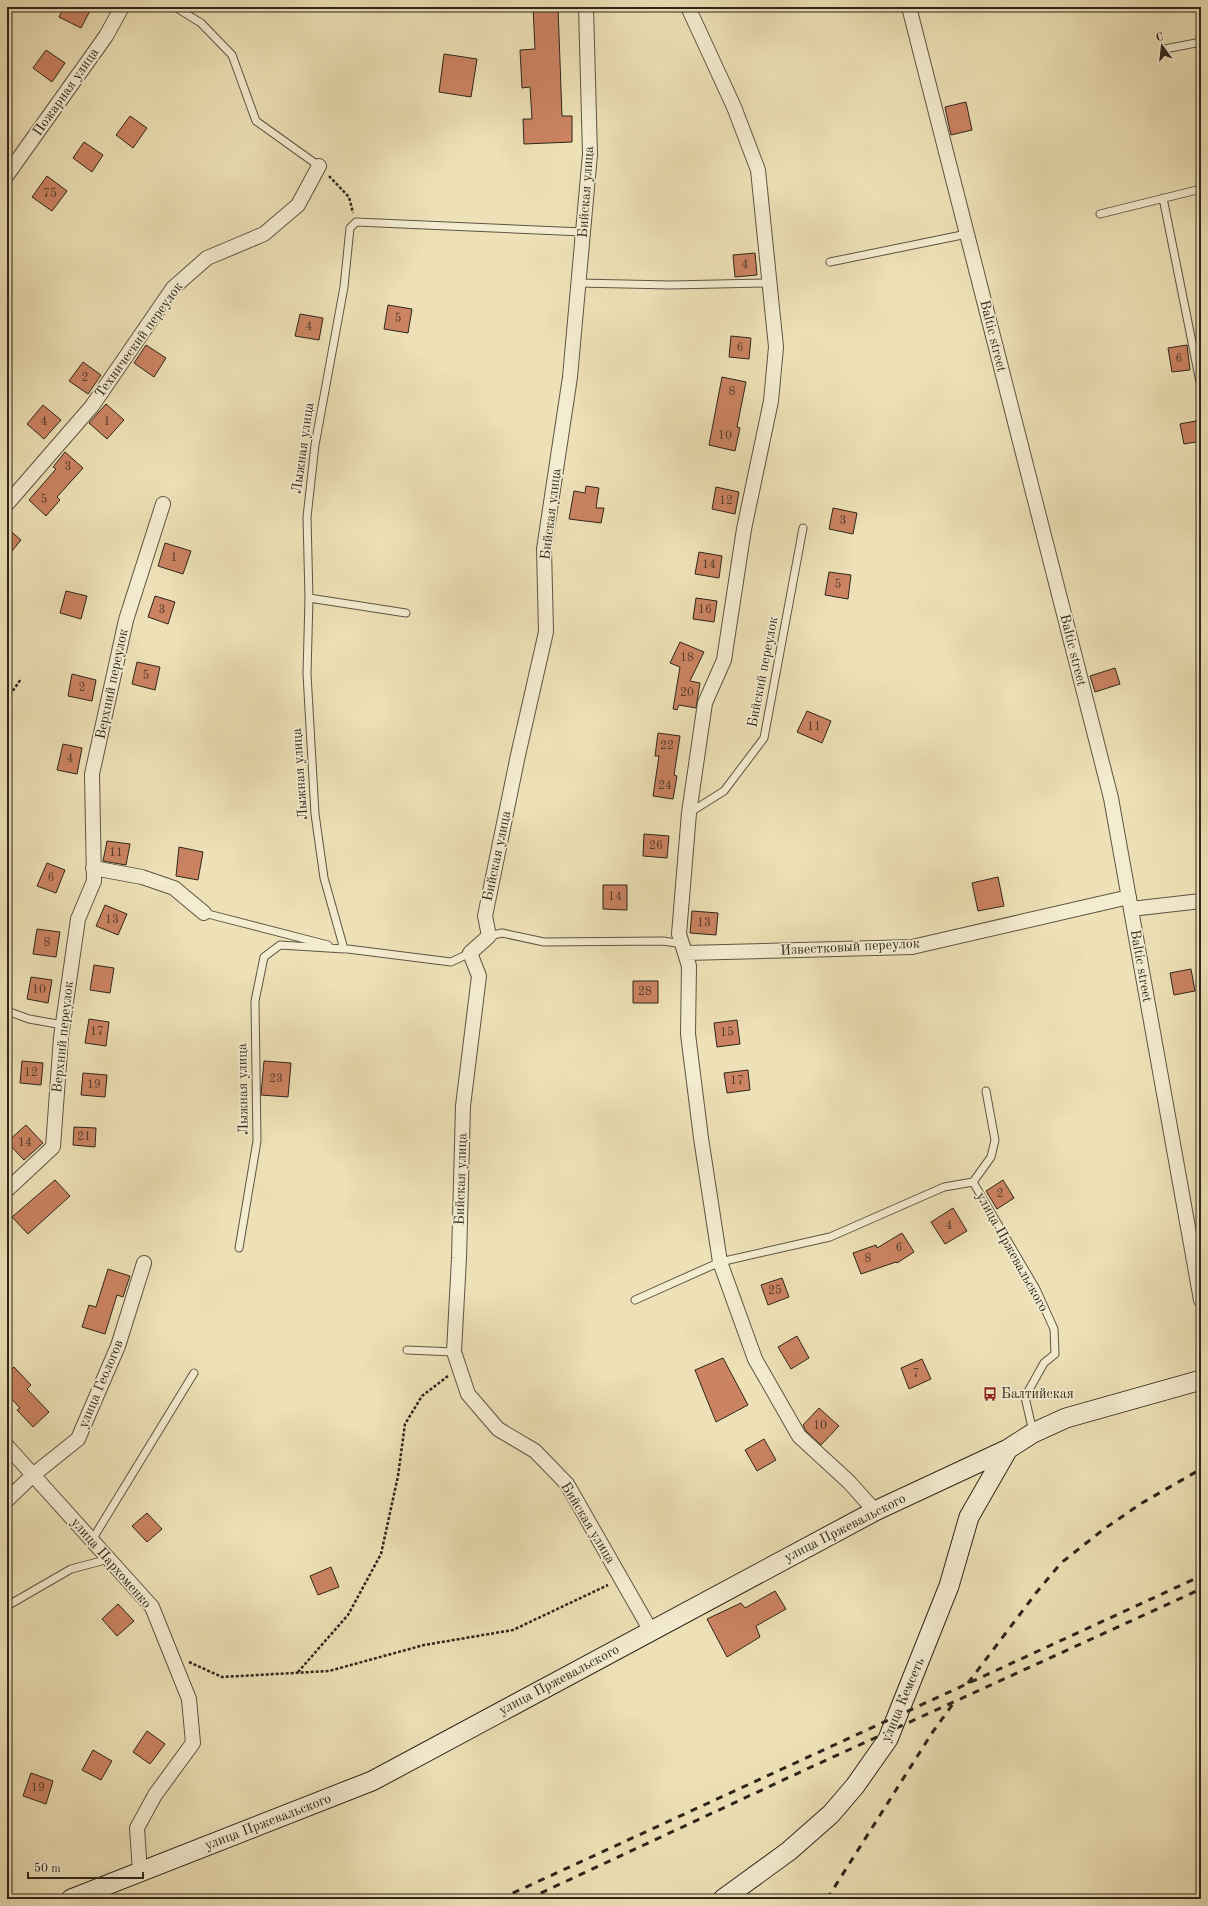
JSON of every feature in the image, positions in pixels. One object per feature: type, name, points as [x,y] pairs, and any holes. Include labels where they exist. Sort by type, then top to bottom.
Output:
[{"type":"street","name":"Пожарная улица","points":[[7,175],[106,36],[122,7]]},
{"type":"street","name":"Бийская улица","points":[[489,936],[485,916],[518,755],[546,632],[544,549],[570,377],[590,154],[586,7]]},
{"type":"street","points":[[688,7],[734,107],[758,170],[776,347],[771,401],[744,529],[724,660],[705,703],[689,814],[679,934],[689,966],[688,1034],[701,1138],[720,1262],[755,1359],[799,1436],[848,1482],[874,1511]]},
{"type":"street","name":"Baltic street","points":[[908,7],[1111,798],[1201,1300]]},
{"type":"street","name":"Технический переулок","points":[[7,504],[92,406],[173,288],[207,258],[264,234],[298,205],[319,166]]},
{"type":"street","name":"Верхний переулок","points":[[7,1190],[52,1147],[63,1025],[78,919],[94,881],[92,774],[126,620],[163,504]]},
{"type":"street","points":[[93,868],[142,877],[174,888],[204,913]]},
{"type":"street","name":"Известковый переулок","points":[[684,949],[912,947],[1130,903],[1201,901]]},
{"type":"street","points":[[470,953],[489,936]]},
{"type":"street","name":"Бийская улица","points":[[470,953],[479,976],[463,1106],[459,1258],[454,1352],[468,1394],[498,1429],[535,1451],[567,1484],[651,1631]]},
{"type":"street","name":"улица Геологов","points":[[7,1500],[33,1475],[78,1439],[118,1346],[144,1263]]},
{"type":"street","name":"улица Пржевальского","points":[[71,1899],[372,1781],[874,1511],[1008,1449],[1033,1433],[1066,1418],[1201,1380]]},
{"type":"street","name":"улица Пархоменко","points":[[7,1446],[152,1607],[189,1699],[193,1743],[155,1796],[137,1828],[140,1872]]},
{"type":"street","name":"улица Кемсеть","points":[[723,1899],[788,1851],[832,1814],[855,1786],[888,1739],[949,1586],[969,1517],[1008,1449]]},
{"type":"lane","points":[[175,7],[201,24],[232,55],[256,121],[319,166]]},
{"type":"lane","points":[[1165,49],[1201,42]]},
{"type":"lane","points":[[1100,214],[1201,189]]},
{"type":"lane","points":[[1163,198],[1201,387]]},
{"type":"lane","points":[[356,222],[583,232]]},
{"type":"lane","name":"Лыжная улица","points":[[239,1248],[257,1141],[255,1001],[264,957],[280,945],[344,949],[324,878],[315,814],[306,674],[309,598],[307,517],[315,445],[344,287],[350,228],[356,222]]},
{"type":"lane","points":[[830,262],[967,234]]},
{"type":"lane","points":[[578,282],[671,285],[769,283]]},
{"type":"lane","name":"Бийский переулок","points":[[689,814],[724,791],[764,738],[803,528]]},
{"type":"lane","points":[[309,598],[406,613]]},
{"type":"lane","points":[[204,913],[344,949],[451,962],[470,953]]},
{"type":"lane","name":"Известковый переулок","points":[[489,936],[502,933],[544,942],[663,941],[684,949]]},
{"type":"lane","points":[[7,1011],[28,1019],[63,1025]]},
{"type":"lane","points":[[973,1182],[991,1157],[995,1140],[986,1091]]},
{"type":"lane","name":"улица Пржевальского","points":[[635,1300],[720,1262],[830,1237],[944,1186],[973,1182],[1036,1289],[1054,1329],[1055,1354],[1044,1363],[1025,1397],[1033,1433]]},
{"type":"lane","points":[[407,1350],[454,1352]]},
{"type":"lane","points":[[92,1540],[194,1373]]},
{"type":"lane","points":[[7,1606],[71,1569],[109,1559]]},
{"type":"path","points":[[319,166],[349,197],[356,222]]},
{"type":"path","points":[[7,699],[21,679]]},
{"type":"path","points":[[298,1673],[348,1615],[381,1554],[398,1476],[405,1424],[422,1396],[459,1368]]},
{"type":"path","points":[[170,1653],[222,1677],[329,1670],[424,1645],[513,1630],[621,1579]]},
{"type":"building","points":[[64,7],[92,7],[81,28],[59,17]]},
{"type":"building","points":[[533,7],[558,7],[562,116],[572,116],[572,142],[524,144],[523,119],[532,119],[530,87],[522,88],[520,50],[535,49]]},
{"type":"building","points":[[46,50],[65,63],[52,82],[33,68]]},
{"type":"building","points":[[444,54],[477,59],[471,97],[439,92]]},
{"type":"building","points":[[966,102],[972,130],[951,135],[945,107]]},
{"type":"building","points":[[130,116],[147,128],[133,148],[116,135]]},
{"type":"building","points":[[84,142],[103,155],[92,172],[73,158]]},
{"type":"building","points":[[47,176],[67,191],[52,211],[32,197]]},
{"type":"building","points":[[755,253],[757,275],[735,277],[733,255]]},
{"type":"building","points":[[388,305],[412,309],[408,333],[384,329]]},
{"type":"building","points":[[300,314],[323,318],[319,340],[295,336]]},
{"type":"building","points":[[731,336],[751,338],[749,359],[729,357]]},
{"type":"building","points":[[146,345],[166,358],[154,377],[134,363]]},
{"type":"building","points":[[1187,345],[1190,370],[1172,372],[1168,348]]},
{"type":"building","points":[[83,362],[101,375],[88,394],[69,381]]},
{"type":"building","points":[[722,377],[746,382],[737,427],[740,428],[735,451],[709,445]]},
{"type":"building","points":[[106,404],[124,420],[107,439],[89,423]]},
{"type":"building","points":[[43,405],[61,420],[44,439],[27,424]]},
{"type":"building","points":[[1201,420],[1201,441],[1184,444],[1180,424]]},
{"type":"building","points":[[65,452],[83,468],[57,497],[60,500],[46,516],[29,500],[56,469],[53,467]]},
{"type":"building","points":[[586,486],[599,488],[596,508],[604,508],[601,523],[569,519],[574,491],[585,493]]},
{"type":"building","points":[[716,487],[739,492],[735,514],[712,509]]},
{"type":"building","points":[[833,508],[857,513],[853,534],[829,529]]},
{"type":"building","points":[[7,528],[21,540],[7,557]]},
{"type":"building","points":[[165,543],[191,551],[183,574],[158,566]]},
{"type":"building","points":[[699,552],[722,556],[719,578],[695,574]]},
{"type":"building","points":[[829,572],[851,575],[848,599],[825,595]]},
{"type":"building","points":[[66,591],[87,596],[81,619],[60,613]]},
{"type":"building","points":[[155,596],[175,602],[168,624],[148,617]]},
{"type":"building","points":[[696,598],[717,601],[714,622],[693,619]]},
{"type":"building","points":[[680,642],[704,652],[690,681],[700,683],[696,708],[679,705],[677,710],[673,709],[680,667],[670,663]]},
{"type":"building","points":[[137,662],[160,667],[155,690],[132,684]]},
{"type":"building","points":[[1115,668],[1120,684],[1095,692],[1090,676]]},
{"type":"building","points":[[72,674],[96,680],[92,701],[68,696]]},
{"type":"building","points":[[807,711],[831,721],[822,743],[797,732]]},
{"type":"building","points":[[658,733],[680,736],[674,775],[677,776],[673,799],[653,796],[659,756],[655,756]]},
{"type":"building","points":[[63,744],[82,748],[77,774],[57,770]]},
{"type":"building","points":[[644,834],[669,836],[667,858],[643,856]]},
{"type":"building","points":[[107,841],[130,844],[126,865],[103,861]]},
{"type":"building","points":[[179,847],[203,852],[198,880],[176,876]]},
{"type":"building","points":[[47,863],[65,870],[56,893],[37,886]]},
{"type":"building","points":[[998,877],[1004,906],[978,911],[972,883]]},
{"type":"building","points":[[603,885],[627,885],[627,910],[603,909]]},
{"type":"building","points":[[105,905],[127,914],[118,935],[96,926]]},
{"type":"building","points":[[692,911],[718,913],[716,935],[690,933]]},
{"type":"building","points":[[37,929],[60,932],[56,957],[33,954]]},
{"type":"building","points":[[94,965],[114,968],[110,993],[90,990]]},
{"type":"building","points":[[1191,969],[1195,991],[1174,995],[1170,973]]},
{"type":"building","points":[[31,977],[52,980],[48,1003],[27,999]]},
{"type":"building","points":[[633,981],[658,981],[658,1003],[633,1003]]},
{"type":"building","points":[[89,1019],[109,1022],[106,1046],[85,1043]]},
{"type":"building","points":[[737,1020],[740,1044],[717,1047],[714,1023]]},
{"type":"building","points":[[22,1061],[43,1063],[41,1085],[20,1083]]},
{"type":"building","points":[[264,1061],[291,1063],[288,1097],[261,1095]]},
{"type":"building","points":[[748,1070],[750,1090],[727,1093],[724,1073]]},
{"type":"building","points":[[83,1073],[107,1075],[105,1097],[81,1095]]},
{"type":"building","points":[[26,1125],[43,1143],[24,1160],[7,1142]]},
{"type":"building","points":[[74,1127],[96,1128],[95,1147],[73,1145]]},
{"type":"building","points":[[55,1180],[70,1196],[28,1234],[12,1217]]},
{"type":"building","points":[[1003,1180],[1014,1198],[997,1209],[986,1191]]},
{"type":"building","points":[[953,1208],[967,1231],[945,1244],[931,1222]]},
{"type":"building","points":[[902,1233],[914,1252],[897,1263],[896,1262],[861,1274],[853,1253],[876,1245],[877,1248]]},
{"type":"building","points":[[108,1269],[130,1276],[123,1297],[117,1295],[105,1334],[82,1327],[89,1305],[96,1307]]},
{"type":"building","points":[[782,1278],[789,1297],[768,1305],[761,1285]]},
{"type":"building","points":[[797,1336],[809,1358],[791,1369],[778,1347]]},
{"type":"building","points":[[723,1358],[748,1405],[716,1422],[695,1370]]},
{"type":"building","points":[[922,1359],[931,1379],[909,1389],[901,1368]]},
{"type":"building","points":[[14,1367],[31,1385],[27,1389],[49,1412],[33,1427],[17,1410],[20,1408],[7,1394],[7,1374]]},
{"type":"building","points":[[819,1408],[839,1426],[821,1445],[806,1431],[803,1425]]},
{"type":"building","points":[[764,1439],[776,1460],[757,1471],[745,1450]]},
{"type":"building","points":[[147,1513],[162,1529],[147,1542],[132,1526]]},
{"type":"building","points":[[331,1567],[339,1587],[318,1595],[310,1576]]},
{"type":"building","points":[[775,1591],[786,1609],[756,1626],[760,1637],[727,1657],[707,1619],[741,1603],[745,1608]]},
{"type":"building","points":[[118,1604],[134,1621],[117,1636],[102,1619]]},
{"type":"building","points":[[147,1731],[165,1744],[150,1764],[133,1752]]},
{"type":"building","points":[[93,1750],[112,1761],[101,1780],[82,1770]]},
{"type":"building","points":[[31,1773],[53,1781],[46,1804],[23,1796]]},
{"type":"railway","points":[[968,1683],[1036,1593],[1061,1563],[1104,1529],[1142,1503],[1201,1469]]},
{"type":"railway","points":[[500,1899],[1201,1576]]},
{"type":"railway","points":[[528,1899],[809,1768],[1201,1589]]},
{"type":"railway","points":[[827,1899],[932,1733],[955,1701]]},
{"type":"place","name":"Балтийская","points":[[990,1394]]}]
